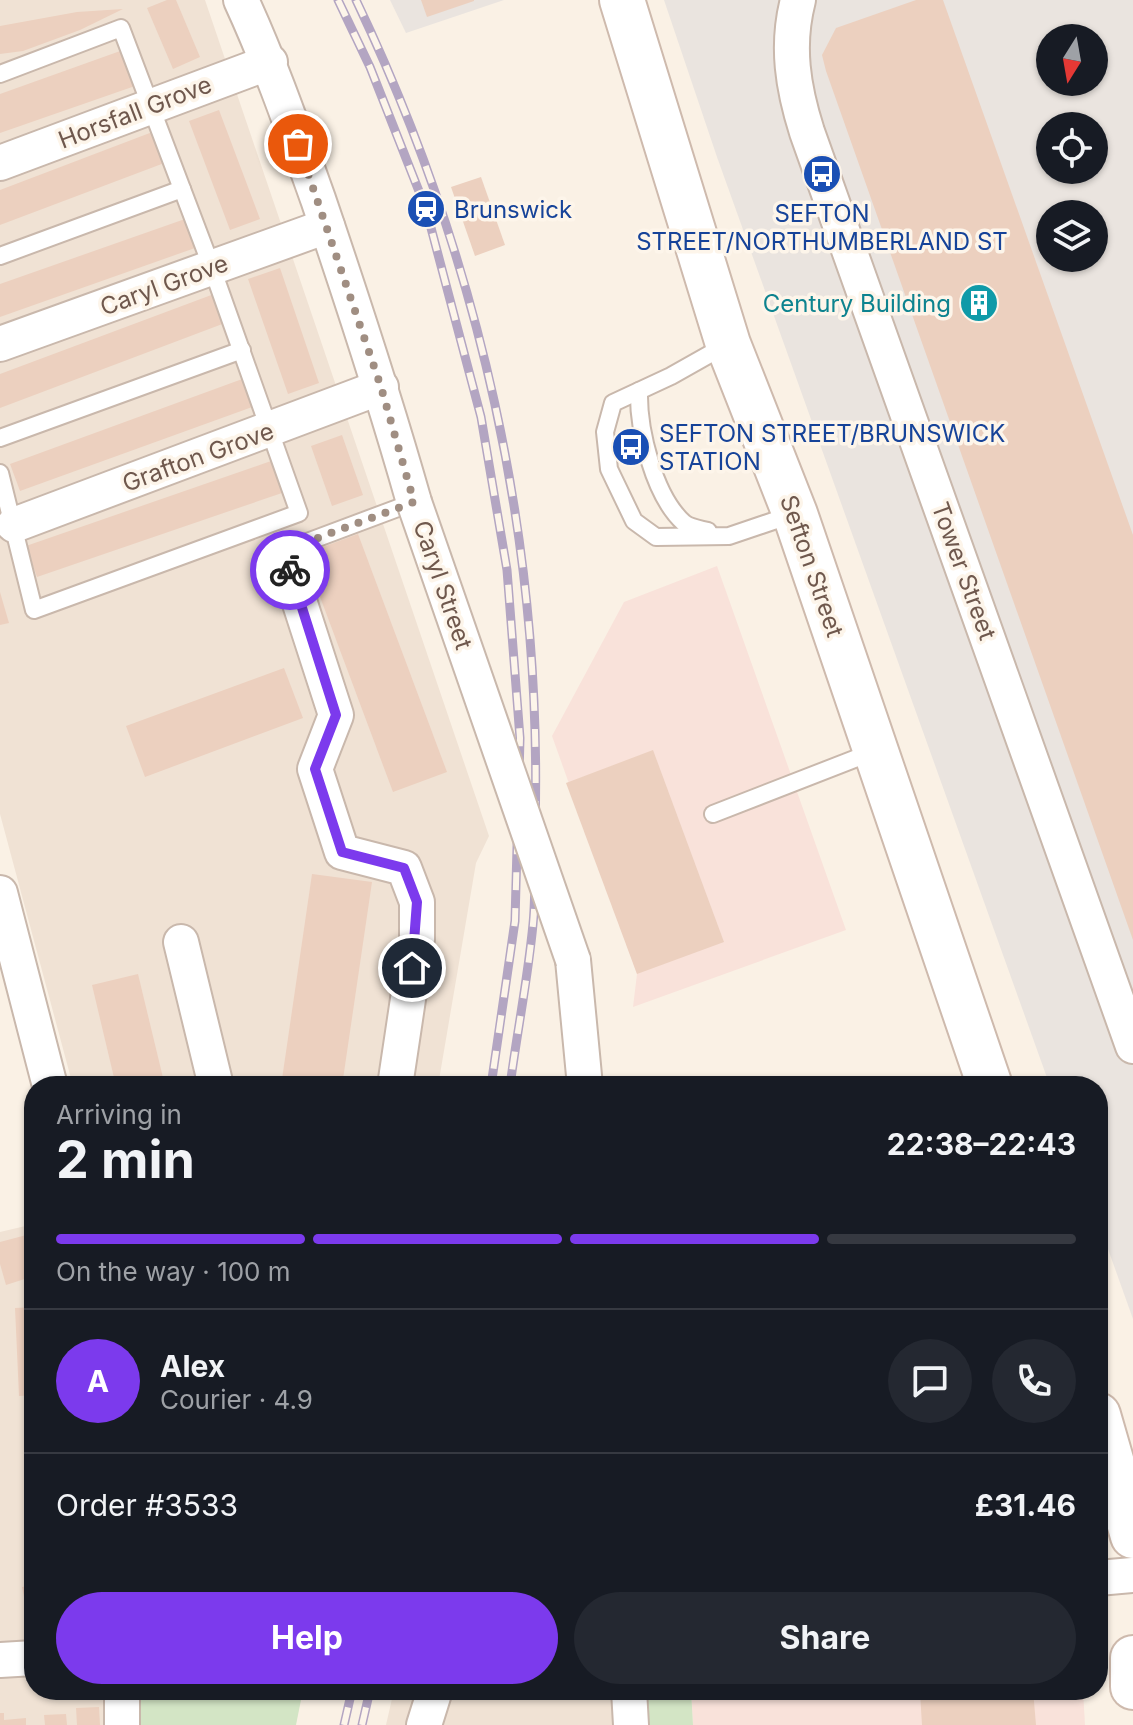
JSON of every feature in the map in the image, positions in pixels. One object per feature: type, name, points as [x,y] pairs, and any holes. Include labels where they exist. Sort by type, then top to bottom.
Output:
[{"type":"street","name":"Caryl Street","points":[[241,0],[270,62],[327,226],[381,387],[414,502],[573,960],[584,1076]]},
{"type":"street","name":"Sefton Street","points":[[622,0],[728,344],[795,514],[987,1076]]},
{"type":"street","name":"Tower Street","points":[[798,0],[792,75],[800,110],[1133,1046]]},
{"type":"street","name":"Horsfall Grove","points":[[0,163],[270,62]]},
{"type":"street","name":"Caryl Grove","points":[[0,344],[327,226]]},
{"type":"street","name":"Grafton Grove","points":[[14,525],[381,387]]},
{"type":"street","points":[[283,551],[336,715],[315,769],[342,852],[404,868],[417,902],[417,939],[396,1076]]},
{"type":"street","points":[[0,893],[47,1076]]},
{"type":"street","points":[[181,942],[214,1076]]},
{"type":"street","points":[[1108,1450],[1133,1536]]},
{"type":"street","points":[[1108,1577],[1133,1575]]},
{"type":"street","points":[[1133,1658],[1133,1687]]},
{"type":"street","points":[[0,1660],[24,1659]]},
{"type":"street","points":[[122,1700],[122,1725]]},
{"type":"street","points":[[424,1725],[432,1700]]},
{"type":"street","points":[[630,1700],[631,1725]]},
{"type":"lane","points":[[0,74],[121,28],[212,268],[299,513],[34,610],[0,473]]},
{"type":"lane","points":[[0,256],[182,189]]},
{"type":"lane","points":[[728,344],[613,403],[605,432],[609,469],[634,521],[656,537],[729,536],[795,514]]},
{"type":"lane","points":[[0,438],[242,350]]},
{"type":"lane","points":[[639,391],[638,422],[666,503],[687,526],[729,536]]},
{"type":"lane","points":[[283,551],[414,502]]},
{"type":"lane","points":[[713,814],[876,751]]},
{"type":"shaded area","points":[[0,0],[205,0],[489,836],[476,863],[440,1076],[70,1076],[0,814]]},
{"type":"shaded area","points":[[390,0],[504,0],[406,33]]},
{"type":"shaded area","points":[[664,0],[1133,0],[1133,1319],[1108,1249],[1108,1076],[1046,1076],[717,157]]},
{"type":"shaded area","points":[[717,566],[846,930],[633,1007],[637,974],[552,736],[624,602]]},
{"type":"shaded area","points":[[24,1226],[24,1700],[111,1700],[112,1725],[0,1725],[0,1232]]},
{"type":"shaded area","points":[[392,1700],[614,1700],[616,1725],[386,1725]]},
{"type":"shaded area","points":[[692,1700],[1084,1700],[1085,1725],[693,1725]]},
{"type":"green space","points":[[130,1700],[301,1700],[296,1725],[132,1725]]},
{"type":"green space","points":[[644,1700],[692,1700],[693,1725],[646,1725]]},
{"type":"building","points":[[176,0],[200,57],[173,69],[147,8]]},
{"type":"building","points":[[421,0],[474,0],[474,1],[427,17]]},
{"type":"building","name":"Century Building","points":[[916,0],[943,0],[1036,262],[1036,272],[1040,272],[1133,535],[1133,940],[826,71],[822,55],[836,28]]},
{"type":"building","points":[[123,9],[80,30],[23,51],[0,54],[0,26],[77,12]]},
{"type":"building","points":[[123,50],[135,86],[0,133],[0,94]]},
{"type":"building","points":[[219,110],[260,219],[230,230],[189,121]]},
{"type":"building","points":[[155,131],[167,162],[0,225],[0,190]]},
{"type":"building","points":[[481,177],[505,245],[475,256],[451,187]]},
{"type":"building","points":[[185,219],[195,248],[0,317],[0,284]]},
{"type":"building","points":[[280,268],[319,383],[288,394],[248,279]]},
{"type":"building","points":[[214,294],[225,323],[0,408],[0,374]]},
{"type":"building","points":[[245,378],[255,406],[20,491],[10,464]]},
{"type":"building","points":[[342,435],[363,495],[332,506],[311,446]]},
{"type":"building","points":[[271,461],[282,493],[37,577],[26,546]]},
{"type":"building","points":[[358,534],[447,772],[393,792],[304,554]]},
{"type":"building","points":[[0,592],[9,623],[0,625]]},
{"type":"building","points":[[284,668],[303,718],[145,777],[126,726]]},
{"type":"building","points":[[653,750],[724,942],[637,974],[566,783]]},
{"type":"building","points":[[312,874],[372,882],[343,1076],[282,1076]]},
{"type":"building","points":[[138,974],[163,1076],[114,1076],[92,985]]},
{"type":"building","points":[[24,1236],[24,1279],[6,1285],[0,1264],[0,1242]]},
{"type":"building","points":[[15,1308],[24,1308],[24,1396],[19,1396]]},
{"type":"building","points":[[920,1700],[1034,1700],[1036,1725],[922,1725]]},
{"type":"building","points":[[99,1707],[100,1725],[77,1725],[76,1708]]},
{"type":"building","points":[[0,1713],[4,1713],[4,1720],[26,1718],[26,1725],[0,1725]]},
{"type":"building","points":[[66,1714],[67,1725],[45,1725],[44,1715]]},
{"type":"railway","points":[[338,0],[370,67],[426,209],[481,417],[507,570],[520,738],[515,921],[492,1076]]},
{"type":"railway","points":[[356,0],[399,98],[437,198],[469,300],[495,403],[514,508],[528,613],[535,720],[535,876],[531,944],[511,1076]]},
{"type":"railway","points":[[344,1725],[350,1700]]},
{"type":"railway","points":[[362,1725],[368,1700]]},
{"type":"way so far","points":[[290,570],[283,551],[414,502],[381,387],[298,144]]},
{"type":"place","name":"SEFTON STREET/NORTHUMBERLAND ST","points":[[822,174]]},
{"type":"place","name":"Brunswick","points":[[426,209]]},
{"type":"place","name":"Century Building","points":[[979,303]]},
{"type":"place","name":"SEFTON STREET/BRUNSWICK STATION","points":[[631,447]]},
{"type":"route","points":[[290,570],[336,715],[315,769],[342,852],[404,868],[417,902],[417,939],[412,968]]}]
